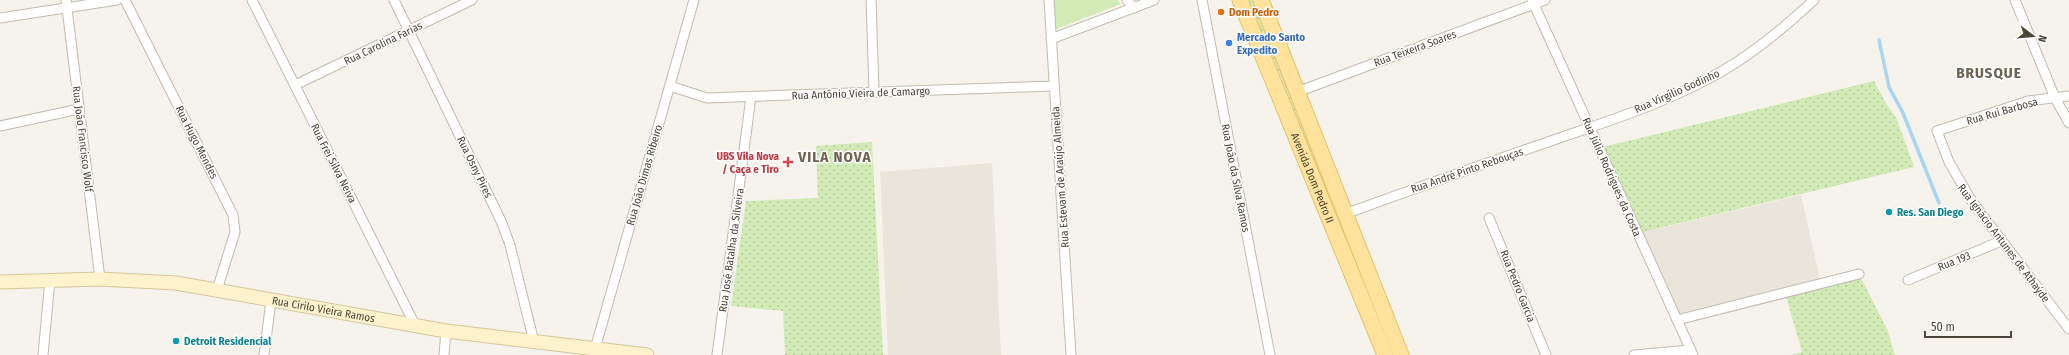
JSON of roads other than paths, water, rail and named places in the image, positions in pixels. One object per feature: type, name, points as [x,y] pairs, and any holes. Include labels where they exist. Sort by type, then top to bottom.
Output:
[{"type":"main road","name":"Avenida Dom Pedro II","points":[[1240,0],[1385,355]]},
{"type":"main road","name":"Avenida Dom Pedro II","points":[[1261,0],[1401,355]]},
{"type":"main road","name":"Rua Cirilo Vieira Ramos","points":[[0,282],[100,279],[152,281],[217,290],[416,327],[534,342],[566,350],[594,349],[646,355]]},
{"type":"street","points":[[0,18],[67,4],[117,0]]},
{"type":"street","name":"Rua Hugo Mendes","points":[[125,0],[233,215],[235,232],[217,290]]},
{"type":"street","name":"Rua Frei Silva Neiva","points":[[252,0],[416,327]]},
{"type":"street","name":"Rua Osny Pires","points":[[394,0],[501,221],[510,246],[534,342]]},
{"type":"street","name":"Rua Carolina Farias","points":[[295,85],[472,0]]},
{"type":"street","name":"Rua João Dimas Ribeiro","points":[[594,349],[694,0]]},
{"type":"street","points":[[871,0],[874,92]]},
{"type":"street","name":"Rua Estevam de Araújo Almeida","points":[[1048,0],[1071,355]]},
{"type":"street","points":[[1127,0],[1134,8]]},
{"type":"street","points":[[1051,39],[1154,0]]},
{"type":"street","name":"Rua João da Silva Ramos","points":[[1202,0],[1270,355]]},
{"type":"street","name":"Rua Teixeira Soares","points":[[1297,92],[1533,2],[1545,0]]},
{"type":"street","name":"Rua Virgílio Godinho","points":[[1590,127],[1682,92],[1723,71],[1753,52],[1790,23],[1814,0]]},
{"type":"street","points":[[2015,0],[2055,98],[2069,123]]},
{"type":"street","name":"Rua Júlio Rodrigues da Costa","points":[[1533,2],[1692,353]]},
{"type":"street","name":"Rua João Francisco Wolf","points":[[67,4],[100,279]]},
{"type":"street","name":"Rua Antônio Vieira de Camargo","points":[[670,86],[707,98],[1054,86]]},
{"type":"street","name":"Rua Rui Barbosa","points":[[1937,130],[2028,101],[2069,96]]},
{"type":"street","name":"Rua José Batalha da Silveira","points":[[717,355],[751,97]]},
{"type":"street","points":[[0,126],[79,109]]},
{"type":"street","name":"Rua André Pinto Rebouças","points":[[1345,214],[1590,127]]},
{"type":"street","name":"Rua Ignácio Antunes de Athaýde","points":[[1937,130],[1958,181],[2001,242],[2068,326]]},
{"type":"street","name":"Rua Pedro Garcia","points":[[1489,218],[1546,355]]},
{"type":"street","name":"Rua 193","points":[[1908,280],[2001,242]]},
{"type":"street","points":[[1677,320],[1859,274]]},
{"type":"street","points":[[43,355],[50,280]]},
{"type":"street","points":[[264,355],[272,301]]},
{"type":"street","points":[[444,355],[446,331]]},
{"type":"street","points":[[1634,355],[1692,353]]},
{"type":"waterway","points":[[1879,40],[1889,87],[1903,113],[1939,203]]},
{"type":"place","name":"Dom Pedro","points":[[1221,12]]},
{"type":"place","name":"Mercado Santo Expedito","points":[[1229,43]]},
{"type":"place","name":"UBS Vila Nova / Caça e Tiro","points":[[788,162]]},
{"type":"place","name":"Res. San Diego","points":[[1889,212]]},
{"type":"place","name":"Detroit Residencial","points":[[176,341]]},
{"type":"district","name":"BRUSQUE","points":[[1989,73]]},
{"type":"district","name":"VILA NOVA","points":[[835,157]]}]
